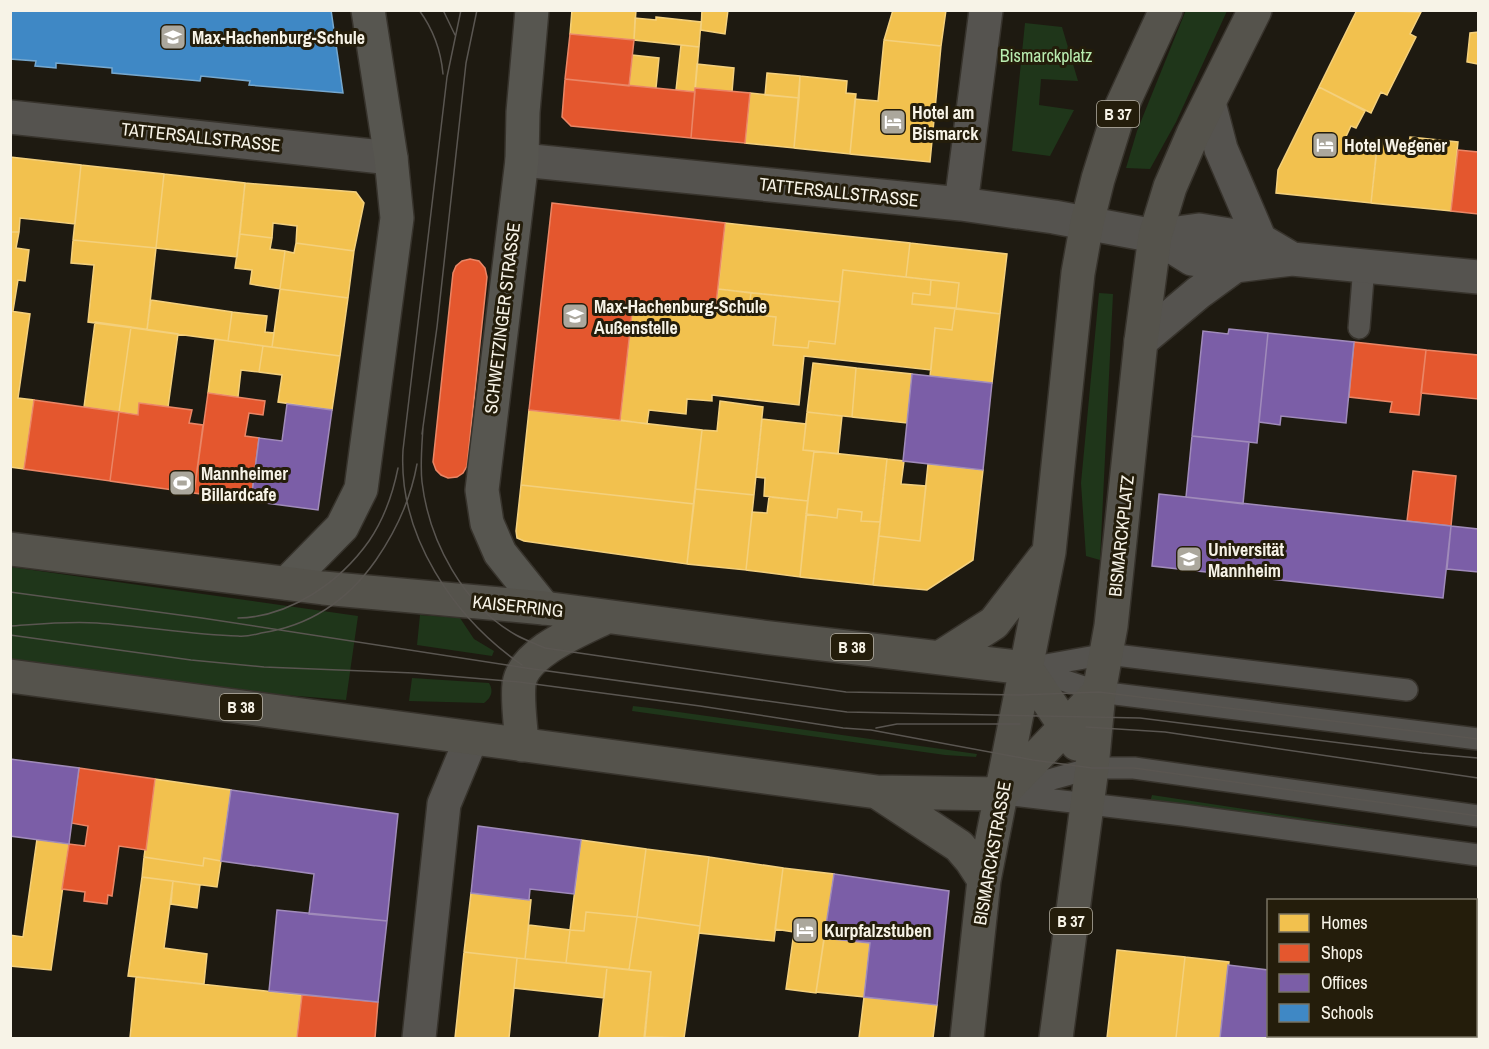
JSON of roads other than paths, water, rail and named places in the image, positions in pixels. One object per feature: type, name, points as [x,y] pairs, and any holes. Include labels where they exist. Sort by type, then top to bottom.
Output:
[{"type":"main road","name":"B 37","points":[[1026,668],[1048,552],[1078,273],[1087,223],[1119,112],[1166,10]]},
{"type":"main road","name":"B 37","points":[[1155,236],[1170,187],[1255,10]]},
{"type":"main road","name":"BISMARCKPLATZ","points":[[1099,692],[1107,654],[1155,236]]},
{"type":"main road","name":"KAISERRING","points":[[10,549],[287,583],[544,608],[1026,668]]},
{"type":"main road","points":[[941,657],[994,623],[1048,552]]},
{"type":"main road","points":[[522,745],[519,682],[526,668],[545,648],[606,617]]},
{"type":"main road","points":[[1026,668],[1092,768]]},
{"type":"main road","name":"BISMARCKSTRASSE","points":[[967,1038],[984,880],[1026,668]]},
{"type":"main road","name":"B 38","points":[[10,676],[877,792],[1001,794]]},
{"type":"main road","name":"B 37","points":[[1056,1038],[1092,768],[1099,692]]},
{"type":"main road","points":[[1001,794],[1099,692]]},
{"type":"main road","name":"B 38","points":[[877,792],[959,846],[984,880]]},
{"type":"street","points":[[287,583],[342,526],[361,489],[397,218],[391,158],[368,10]]},
{"type":"street","name":"SCHWETZINGER STRASSE","points":[[532,10],[522,160],[482,490],[487,523],[500,553],[544,608]]},
{"type":"street","points":[[961,204],[986,10]]},
{"type":"street","points":[[1209,103],[1221,148],[1260,240]]},
{"type":"street","name":"TATTERSALLSTRASSE","points":[[10,117],[391,158]]},
{"type":"street","name":"TATTERSALLSTRASSE","points":[[522,160],[961,204],[1155,236],[1199,230],[1260,240],[1292,259]]},
{"type":"street","name":"TATTERSALLSTRASSE","points":[[1155,236],[1192,259],[1235,266],[1292,259],[1479,277]]},
{"type":"street","name":"TATTERSALLSTRASSE","points":[[1142,341],[1198,293],[1235,266]]},
{"type":"street","points":[[419,1038],[444,804],[471,739]]},
{"type":"lane","points":[[1359,328],[1364,266]]},
{"type":"lane","points":[[1026,668],[1107,654],[1407,690]]},
{"type":"lane","points":[[1026,668],[1099,692],[1479,739]]},
{"type":"lane","points":[[1001,794],[1092,768],[1134,768],[1479,816]]},
{"type":"lane","points":[[1001,794],[1479,855]]},
{"type":"tram line","points":[[419,10],[436,41],[443,74]]},
{"type":"tram line","points":[[443,10],[455,35]]},
{"type":"tram line","points":[[461,10],[447,77],[403,450],[404,482],[410,513],[435,572],[453,599],[474,624],[522,665]]},
{"type":"tram line","points":[[422,434],[437,327],[466,63],[477,10]]},
{"type":"tram line","points":[[423,427],[421,468],[426,504],[432,527],[452,569],[480,607],[497,622],[516,635],[545,648],[846,692],[1020,695],[1099,692],[1478,739]]},
{"type":"tram line","points":[[10,626],[86,622],[244,636],[296,624],[312,617],[340,599],[376,560],[402,514],[417,464]]},
{"type":"tram line","points":[[238,618],[257,616],[295,604],[329,583],[344,570],[369,541],[379,524],[391,496],[398,468]]},
{"type":"tram line","points":[[10,592],[202,618],[526,668],[847,712],[1140,718],[1478,758]]},
{"type":"tram line","points":[[10,635],[191,660],[264,667],[414,673],[519,682],[843,728],[871,730],[1033,760],[1092,768],[1134,768],[1478,816]]},
{"type":"tram line","points":[[876,728],[897,724],[1020,724]]},
{"type":"tram line","points":[[1086,727],[1165,732],[1478,778]]},
{"type":"place","name":"Max-Hachenburg-Schule","points":[[173,37]]},
{"type":"place","name":"Hotel am Bismarck","points":[[893,122]]},
{"type":"place","name":"Hotel Wegener","points":[[1325,145]]},
{"type":"place","name":"Max-Hachenburg-Schule Außenstelle","points":[[575,316]]},
{"type":"place","name":"Mannheimer Billardcafe","points":[[182,483]]},
{"type":"place","name":"Universität Mannheim","points":[[1189,559]]},
{"type":"place","name":"Kurpfalzstuben","points":[[805,930]]},
{"type":"park label","name":"Bismarckplatz","points":[[1046,55]]}]
